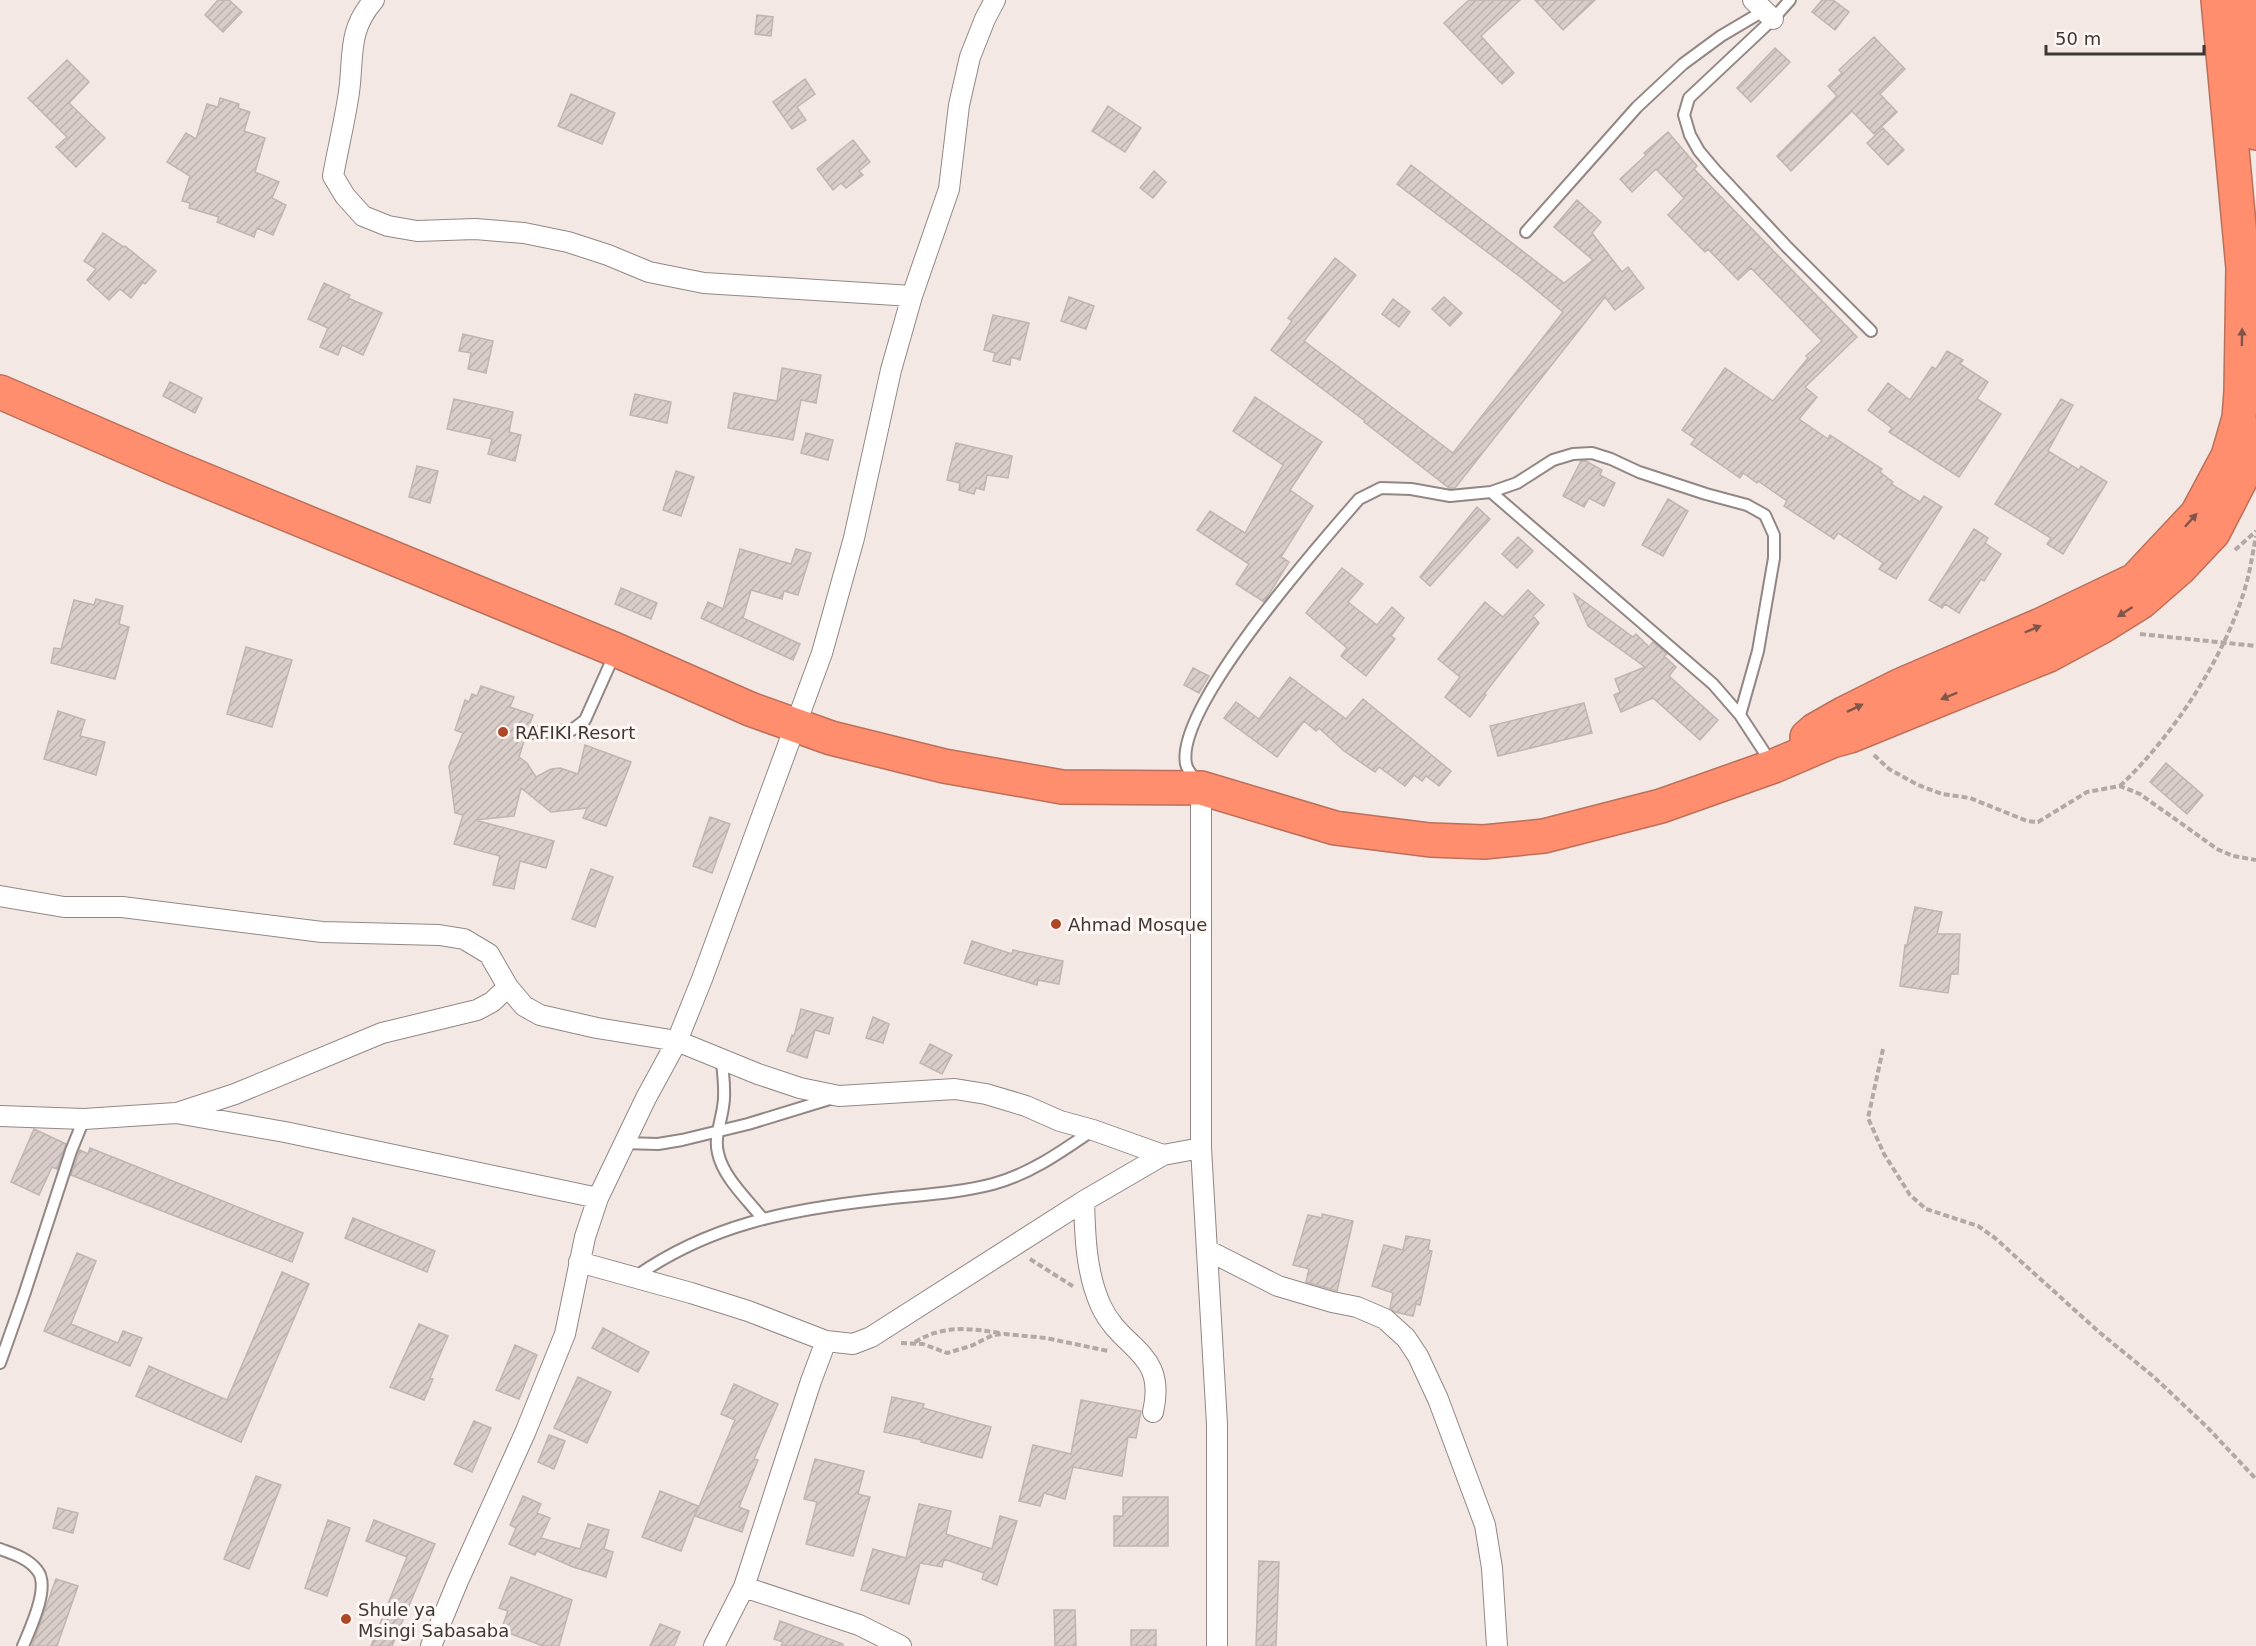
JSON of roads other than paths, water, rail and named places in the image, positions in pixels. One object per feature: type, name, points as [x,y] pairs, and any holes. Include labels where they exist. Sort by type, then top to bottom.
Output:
[{"type":"highway","points":[[1774,766],[1815,730],[1845,713],[1899,686],[2043,624],[2135,580],[2197,514],[2228,456],[2239,418],[2241,392],[2243,268],[2218,0]]},
{"type":"highway","points":[[2242,0],[2256,133]]},
{"type":"highway","points":[[0,392],[175,468],[616,650],[750,709],[831,738],[894,754],[1062,787],[1201,788],[1335,828],[1430,840],[1484,842],[1544,836],[1661,806],[1774,766],[2049,655],[2141,602],[2180,568],[2213,533],[2248,465],[2256,435]]},
{"type":"street","points":[[374,0],[362,15],[351,54],[349,91],[333,176],[345,196],[363,216],[388,226],[417,231],[475,230],[524,233],[568,242],[649,272],[704,283],[912,296]]},
{"type":"street","points":[[431,1646],[525,1433],[565,1334],[585,1237],[598,1198],[623,1143],[677,1041],[706,969],[822,653],[854,538],[891,370],[912,296],[949,189],[959,105],[970,57],[995,0]]},
{"type":"street","points":[[1201,788],[1200,1148],[1217,1424],[1217,1646]]},
{"type":"street","points":[[0,896],[64,907],[122,907],[322,932],[439,934],[464,939],[489,954],[508,987],[524,1005],[540,1015],[597,1028],[677,1041],[722,1061],[777,1081],[839,1096],[955,1089],[986,1094],[1163,1155]]},
{"type":"street","points":[[176,1113],[235,1094],[382,1033],[418,1022],[452,1017],[477,1010],[492,1002],[508,987]]},
{"type":"street","points":[[0,1116],[84,1119],[176,1113],[285,1132],[598,1198]]},
{"type":"street","points":[[579,1262],[748,1311],[826,1341],[853,1344],[871,1336],[1084,1201],[1163,1155],[1200,1148]]},
{"type":"street","points":[[1084,1201],[1085,1238],[1097,1296],[1109,1319],[1155,1374],[1157,1395],[1153,1412]]},
{"type":"street","points":[[1207,1250],[1278,1286],[1357,1307],[1385,1319],[1406,1338],[1418,1356],[1438,1399],[1485,1525],[1492,1568],[1497,1646]]},
{"type":"street","points":[[714,1646],[744,1587],[826,1341]]},
{"type":"street","points":[[744,1587],[859,1625],[901,1646]]},
{"type":"lane","points":[[1526,232],[1617,128],[1683,64],[1721,36],[1764,10],[1790,0]]},
{"type":"lane","points":[[1764,10],[1689,98],[1684,115],[1695,143],[1715,170],[1787,247],[1871,331]]},
{"type":"lane","points":[[1201,788],[1186,764],[1188,744],[1195,719],[1207,697],[1218,677],[1256,624],[1359,499],[1381,488],[1411,489],[1450,496],[1491,492],[1517,483],[1553,460],[1573,453],[1592,453],[1611,459],[1638,472],[1747,505],[1765,515],[1774,535],[1774,558],[1758,651],[1740,715]]},
{"type":"lane","points":[[1491,492],[1713,684],[1740,715],[1774,766]]},
{"type":"lane","points":[[531,733],[572,730],[585,720],[616,650]]},
{"type":"lane","points":[[722,1061],[723,1106],[717,1132],[717,1152],[736,1186],[762,1218]]},
{"type":"lane","points":[[623,1143],[658,1144],[717,1132],[839,1096]]},
{"type":"lane","points":[[0,1363],[71,1151],[84,1119]]},
{"type":"lane","points":[[635,1277],[661,1259],[686,1246],[762,1218],[994,1184],[1042,1165],[1093,1130]]},
{"type":"lane","points":[[0,1549],[26,1559],[39,1571],[42,1580],[33,1621],[22,1646]]},
{"type":"place","name":"RAFIKI Resort","points":[[503,732]]},
{"type":"place","name":"Ahmad Mosque","points":[[1056,924]]},
{"type":"place","name":"Shule ya Msingi Sabasaba","points":[[346,1619]]}]
